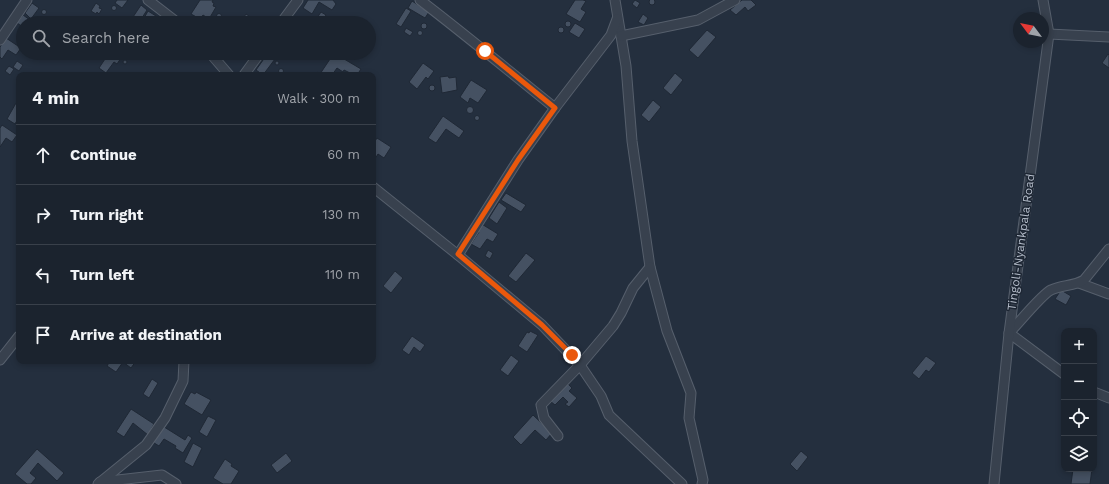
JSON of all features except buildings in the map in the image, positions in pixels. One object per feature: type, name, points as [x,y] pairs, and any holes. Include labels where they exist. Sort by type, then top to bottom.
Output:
[{"type":"street","points":[[16,16],[27,0]]},
{"type":"street","points":[[148,0],[169,16]]},
{"type":"street","points":[[286,16],[298,0]]},
{"type":"street","points":[[420,0],[470,38],[555,108]]},
{"type":"street","points":[[615,0],[626,66],[632,141],[650,267],[667,331],[691,393],[689,418],[703,480],[702,484]]},
{"type":"street","points":[[621,36],[698,20],[735,0]]},
{"type":"street","name":"Tingoli-Nyankpala Road","points":[[1043,0],[1045,12]]},
{"type":"street","points":[[0,40],[16,16]]},
{"type":"street","points":[[458,254],[518,160],[555,108],[611,35],[617,16]]},
{"type":"street","points":[[1049,34],[1109,37]]},
{"type":"street","name":"Tingoli-Nyankpala Road","points":[[994,484],[1009,333],[1047,48]]},
{"type":"street","points":[[216,60],[226,72]]},
{"type":"street","points":[[246,72],[255,60]]},
{"type":"street","points":[[376,190],[458,254],[542,325],[580,365],[601,396],[609,414],[682,484]]},
{"type":"street","points":[[1061,371],[1009,333],[1049,290],[1079,283],[1084,280],[1109,249]]},
{"type":"street","points":[[558,436],[544,418],[541,404],[580,365],[613,326],[633,288],[650,267]]},
{"type":"street","points":[[1079,283],[1109,294]]},
{"type":"street","points":[[0,360],[16,340]]},
{"type":"street","points":[[99,483],[146,445],[164,418],[183,381],[184,364]]},
{"type":"street","points":[[1097,393],[1109,398]]},
{"type":"street","points":[[99,483],[162,475],[176,484]]},
{"type":"route","points":[[485,51],[555,108],[518,160],[468,241],[458,254],[542,325],[572,355]]}]
